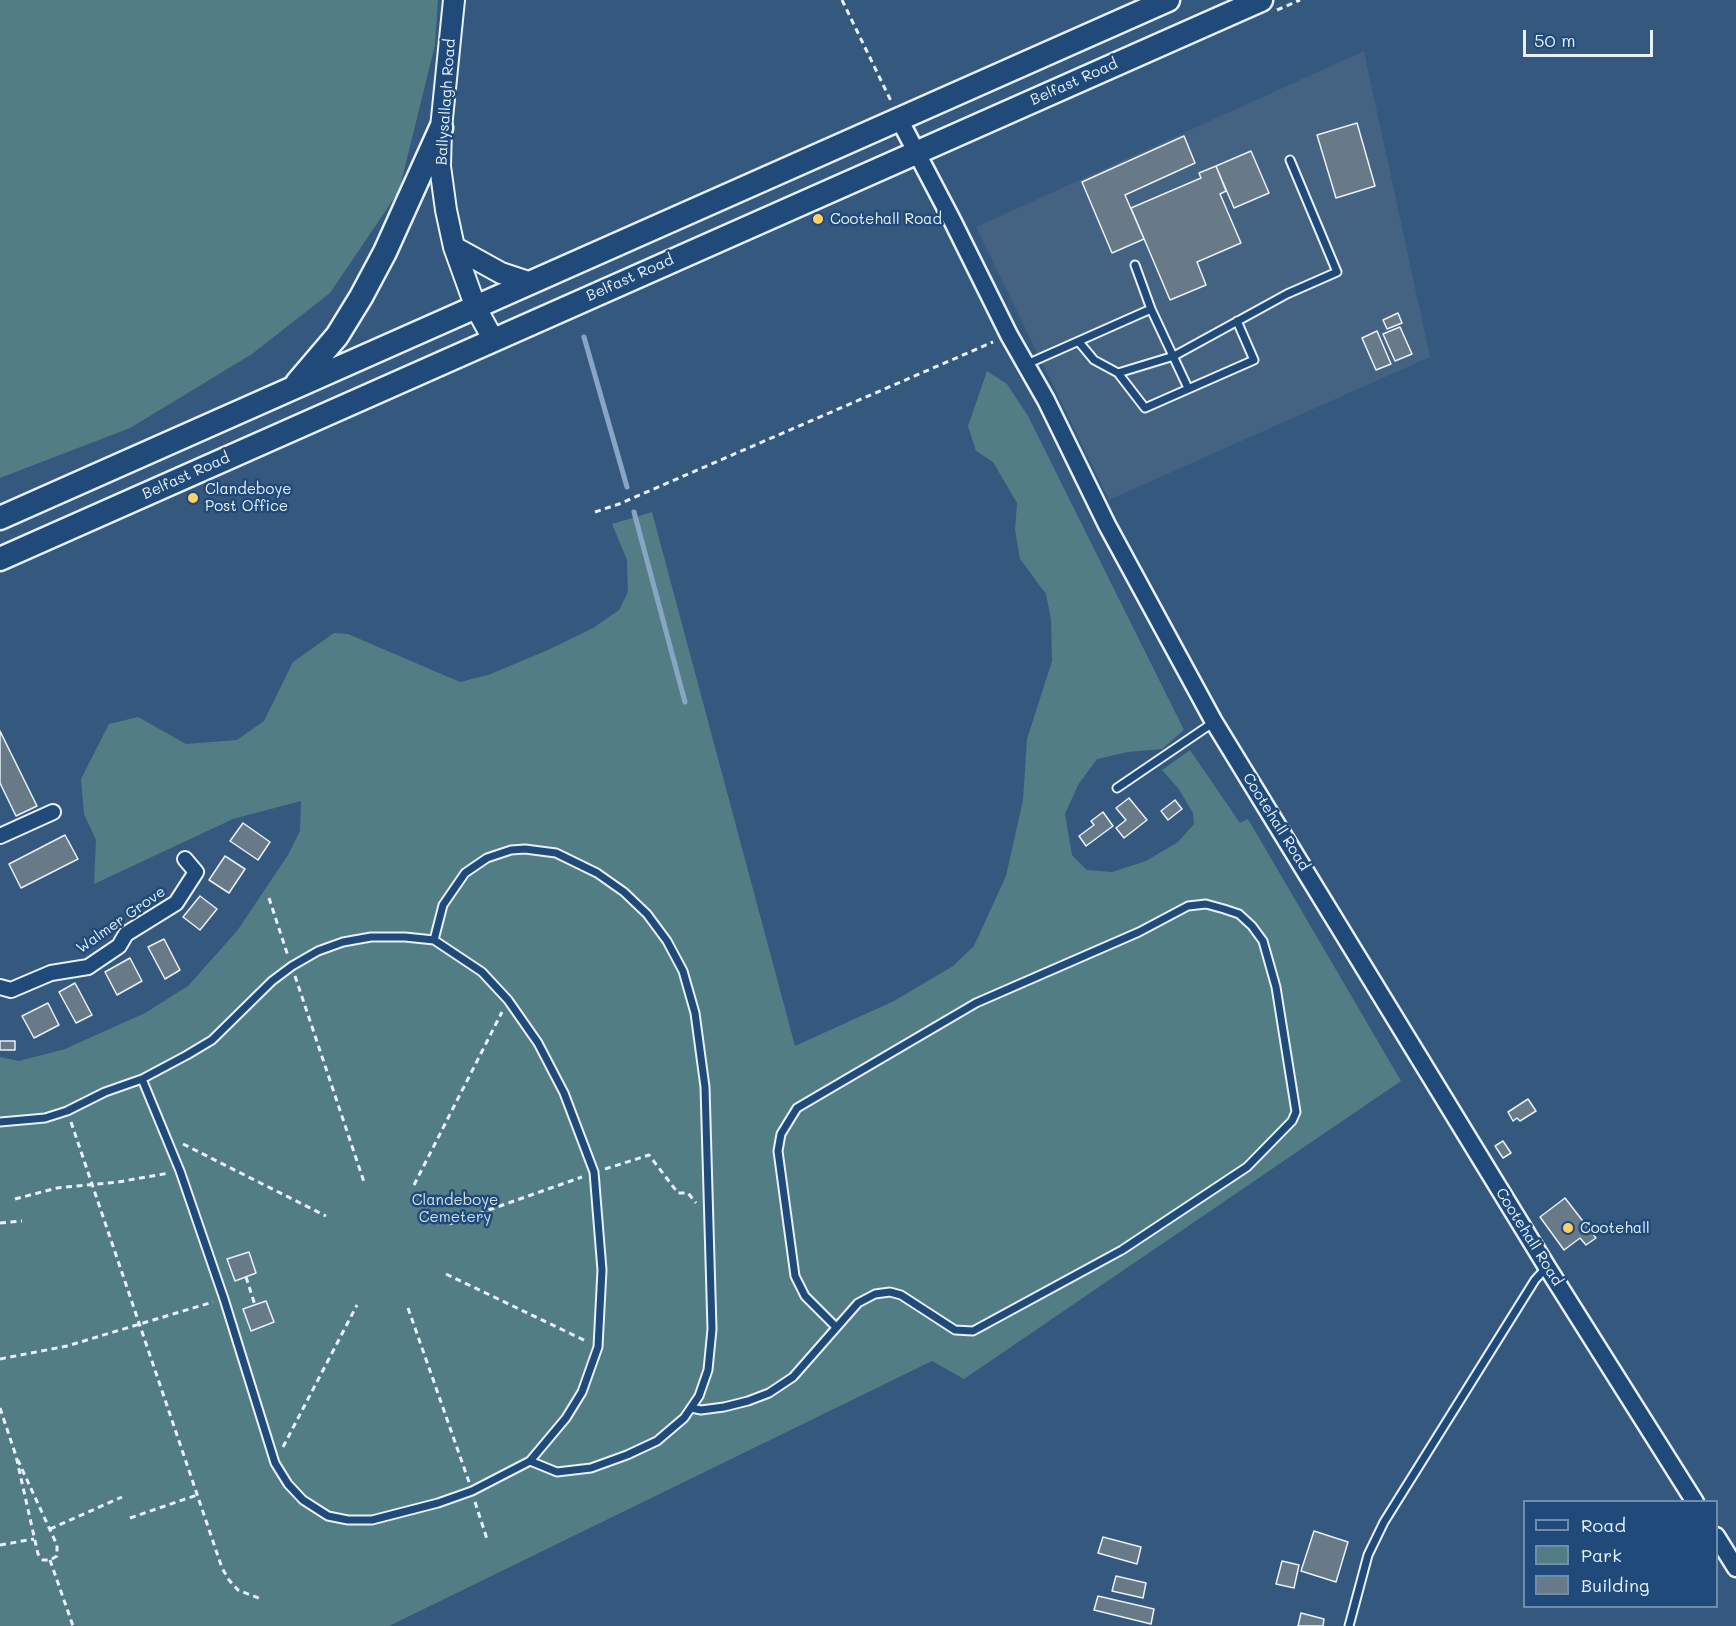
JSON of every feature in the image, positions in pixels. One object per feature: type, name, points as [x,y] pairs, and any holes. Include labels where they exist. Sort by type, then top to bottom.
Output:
[{"type":"highway","points":[[0,518],[1168,0]]},
{"type":"highway","name":"Belfast Road","points":[[0,559],[1261,0]]},
{"type":"highway","points":[[292,389],[337,336],[361,297],[385,252],[441,128]]},
{"type":"main road","name":"Ballysallagh Road","points":[[454,0],[441,128],[440,166],[454,247],[476,308],[493,339]]},
{"type":"main road","points":[[454,247],[501,273],[531,283]]},
{"type":"street","name":"Cootehall Road","points":[[899,119],[1009,335],[1046,400],[1107,525],[1214,722],[1547,1267],[1694,1500]]},
{"type":"street","points":[[0,836],[53,812]]},
{"type":"street","name":"Walmer Grove","points":[[0,987],[11,990],[51,973],[88,967],[119,946],[126,934],[176,903],[196,872],[185,859]]},
{"type":"street","points":[[1718,1539],[1736,1568]]},
{"type":"lane","points":[[1118,373],[1174,356],[1287,294],[1337,272],[1290,160]]},
{"type":"lane","points":[[1135,265],[1151,309],[1188,388]]},
{"type":"lane","points":[[1025,365],[1151,309]]},
{"type":"lane","points":[[1079,342],[1094,360],[1118,373],[1145,408],[1254,360],[1237,321]]},
{"type":"lane","points":[[1117,788],[1214,722]]},
{"type":"lane","points":[[434,940],[443,904],[465,873],[486,858],[511,850],[525,849],[556,853],[597,873],[624,892],[647,914],[667,940],[683,971],[695,1013],[705,1087],[712,1329],[708,1371],[699,1396],[684,1418],[657,1441],[627,1455],[600,1465],[556,1472],[530,1461]]},
{"type":"lane","points":[[691,1408],[701,1410],[724,1407],[769,1393],[793,1377],[858,1303],[875,1294],[890,1292],[901,1295],[955,1330],[974,1331],[1122,1250],[1247,1167],[1292,1121],[1296,1112],[1276,987],[1263,941],[1252,926],[1239,914],[1224,909],[1206,904],[1188,906],[1139,932],[976,1003],[797,1108],[781,1134],[778,1151],[795,1276],[805,1296],[836,1327]]},
{"type":"lane","points":[[0,1122],[45,1118],[142,1079],[213,1040],[272,981],[291,966],[318,951],[343,942],[371,937],[434,940],[482,972],[508,1000],[538,1043],[564,1093],[594,1172],[602,1270],[598,1347],[582,1392],[566,1418],[530,1461],[472,1491],[438,1503],[372,1520],[348,1520],[328,1516],[309,1506],[288,1484],[275,1463],[224,1299],[180,1171],[142,1079]]},
{"type":"lane","points":[[1349,1626],[1368,1555],[1384,1522],[1535,1280],[1547,1267]]},
{"type":"path","points":[[842,0],[899,119]]},
{"type":"path","points":[[595,512],[630,499],[1009,335]]},
{"type":"path","points":[[269,898],[364,1182]]},
{"type":"path","points":[[414,1185],[508,1000]]},
{"type":"path","points":[[67,1111],[222,1568],[238,1590],[261,1599]]},
{"type":"path","points":[[166,1136],[326,1216]]},
{"type":"path","points":[[15,1199],[57,1188],[130,1181],[180,1171]]},
{"type":"path","points":[[0,1223],[22,1221]]},
{"type":"path","points":[[446,1274],[598,1347]]},
{"type":"path","points":[[246,1277],[255,1305]]},
{"type":"path","points":[[0,1359],[67,1346],[224,1299]]},
{"type":"path","points":[[275,1463],[357,1305]]},
{"type":"path","points":[[408,1308],[487,1539]]},
{"type":"path","points":[[0,1408],[16,1456],[34,1539],[40,1558],[47,1561],[57,1556],[58,1549],[16,1456]]},
{"type":"path","points":[[130,1518],[197,1496]]},
{"type":"path","points":[[50,1529],[122,1497]]},
{"type":"path","points":[[0,1545],[34,1539]]},
{"type":"path","points":[[50,1560],[73,1626]]},
{"type":"shaded area","points":[[1364,51],[1430,357],[1109,500],[976,227]]},
{"type":"green space","points":[[0,0],[438,0],[435,45],[399,191],[330,293],[252,354],[130,428],[0,478]]},
{"type":"green space","name":"Clandeboye Cemetery","points":[[987,371],[1007,384],[1028,416],[1184,730],[1162,749],[1128,752],[1097,759],[1078,785],[1065,814],[1072,855],[1087,870],[1112,872],[1146,861],[1178,842],[1194,824],[1193,813],[1178,788],[1162,770],[1190,750],[1240,823],[1248,819],[1401,1081],[964,1379],[932,1361],[389,1626],[0,1626],[0,1057],[19,1061],[65,1049],[145,1013],[188,986],[237,931],[288,855],[300,831],[301,801],[233,819],[94,884],[96,840],[84,814],[81,779],[109,724],[138,717],[186,744],[237,740],[264,721],[293,662],[334,633],[348,634],[460,682],[488,675],[593,628],[619,610],[628,592],[627,560],[612,524],[652,512],[795,1046],[894,1001],[953,966],[974,946],[1006,876],[1023,800],[1027,739],[1052,661],[1051,620],[1046,594],[1020,559],[1015,530],[1017,503],[993,462],[976,451],[968,426]]},
{"type":"building","points":[[1357,123],[1375,186],[1336,198],[1317,135]]},
{"type":"building","points":[[1184,136],[1195,163],[1125,195],[1144,239],[1112,253],[1082,182]]},
{"type":"building","points":[[1251,151],[1269,193],[1234,208],[1216,166]]},
{"type":"building","points":[[1216,166],[1226,191],[1220,194],[1241,243],[1197,262],[1206,285],[1170,300],[1131,208],[1201,178],[1199,173]]},
{"type":"building","points":[[1398,313],[1402,323],[1387,329],[1383,320]]},
{"type":"building","points":[[1400,327],[1412,354],[1395,361],[1383,334]]},
{"type":"building","points":[[1377,331],[1391,364],[1376,370],[1362,338]]},
{"type":"building","points":[[0,731],[37,806],[16,816],[0,783]]},
{"type":"building","points":[[1129,798],[1147,820],[1124,838],[1116,828],[1126,820],[1116,808]]},
{"type":"building","points":[[1175,800],[1182,809],[1168,820],[1161,811]]},
{"type":"building","points":[[1103,812],[1113,826],[1086,846],[1079,836],[1094,825],[1091,821]]},
{"type":"building","points":[[243,823],[270,842],[258,860],[230,841]]},
{"type":"building","points":[[65,835],[78,859],[21,888],[9,864]]},
{"type":"building","points":[[225,856],[245,869],[229,893],[209,880]]},
{"type":"building","points":[[200,896],[217,909],[200,930],[183,917]]},
{"type":"building","points":[[164,939],[180,970],[165,979],[148,947]]},
{"type":"building","points":[[130,958],[142,981],[117,995],[105,972]]},
{"type":"building","points":[[75,983],[92,1015],[76,1023],[59,992]]},
{"type":"building","points":[[48,1003],[59,1025],[34,1038],[22,1016]]},
{"type":"building","points":[[0,1041],[15,1041],[15,1050],[0,1050]]},
{"type":"building","points":[[1528,1099],[1536,1111],[1520,1121],[1517,1118],[1513,1121],[1508,1112]]},
{"type":"building","points":[[1503,1141],[1511,1153],[1503,1158],[1495,1146]]},
{"type":"building","name":"Cootehall","points":[[1565,1198],[1596,1238],[1586,1245],[1580,1238],[1564,1250],[1540,1217]]},
{"type":"building","points":[[249,1252],[256,1273],[235,1281],[227,1259]]},
{"type":"building","points":[[266,1301],[274,1322],[251,1331],[243,1309]]},
{"type":"building","points":[[1314,1531],[1348,1542],[1336,1582],[1301,1571]]},
{"type":"building","points":[[1103,1537],[1141,1547],[1137,1564],[1098,1553]]},
{"type":"building","points":[[1282,1561],[1299,1565],[1294,1588],[1276,1584]]},
{"type":"building","points":[[1116,1576],[1146,1583],[1143,1598],[1112,1591]]},
{"type":"building","points":[[1098,1596],[1154,1609],[1151,1624],[1094,1610]]},
{"type":"building","points":[[1301,1613],[1324,1619],[1323,1626],[1298,1626]]},
{"type":"waterway","points":[[584,337],[627,487]]},
{"type":"waterway","points":[[634,512],[685,702]]},
{"type":"place","name":"Cootehall Road","points":[[818,219]]},
{"type":"place","name":"Clandeboye Post Office","points":[[193,498]]},
{"type":"place","name":"Cootehall","points":[[1568,1228]]}]
